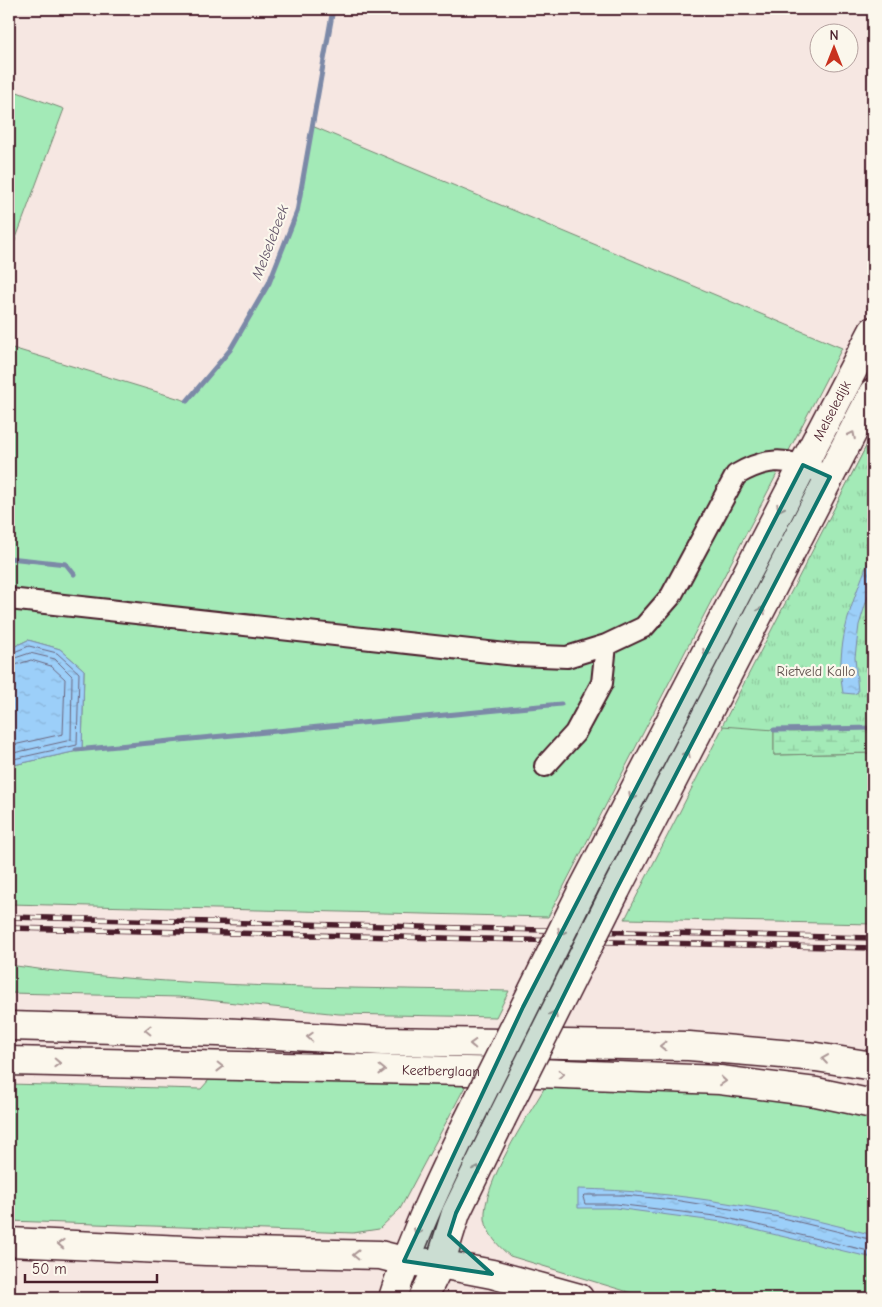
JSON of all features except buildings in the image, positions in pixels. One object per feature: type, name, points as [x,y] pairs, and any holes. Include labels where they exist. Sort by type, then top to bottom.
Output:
[{"type":"main road","name":"Melseledijk","points":[[404,1261],[434,1190],[583,889],[873,331]]},
{"type":"main road","name":"Melseledijk","points":[[440,1264],[456,1213],[500,1120],[616,890],[873,393]]},
{"type":"main road","name":"Keetberglaan","points":[[9,1026],[200,1032],[382,1041],[689,1046],[816,1057],[873,1066]]},
{"type":"main road","name":"Keetberglaan","points":[[9,1061],[512,1072],[720,1080],[816,1092],[873,1104]]},
{"type":"main road","points":[[449,1235],[460,1249],[492,1274]]},
{"type":"main road","points":[[9,1242],[206,1251],[380,1256],[404,1261],[440,1264],[492,1274],[579,1298]]},
{"type":"main road","points":[[393,1298],[404,1261]]},
{"type":"main road","points":[[404,1261],[415,1278],[416,1298]]},
{"type":"main road","points":[[423,1298],[440,1264]]},
{"type":"street","points":[[9,599],[516,655],[567,658],[606,645],[644,628],[671,596],[736,475],[755,464],[775,461],[803,465],[830,477]]},
{"type":"street","points":[[545,766],[575,733],[602,683],[606,645]]},
{"type":"highlighted area","points":[[803,465],[830,477],[616,890],[456,1213],[449,1235],[492,1274],[404,1261],[523,1007]]},
{"type":"green space","points":[[9,89],[64,109],[9,257]]},
{"type":"green space","points":[[312,126],[842,348],[548,917],[9,904],[9,766],[82,750],[84,670],[60,649],[28,640],[9,649],[9,347],[187,401],[230,350],[269,283],[297,212]]},
{"type":"green space","points":[[873,433],[873,728],[774,730],[774,755],[873,753],[873,924],[625,919]]},
{"type":"green space","name":"Rietveld Kallo","points":[[873,433],[873,728],[774,730],[722,726]]},
{"type":"green space","points":[[873,728],[873,753],[774,755],[774,730]]},
{"type":"green space","points":[[9,965],[133,979],[196,983],[509,991],[496,1017],[339,1014],[179,997],[9,993]]},
{"type":"green space","points":[[209,1080],[468,1081],[400,1209],[379,1229],[353,1233],[9,1221],[9,1084],[201,1089]]},
{"type":"green space","points":[[545,1087],[720,1092],[775,1098],[873,1116],[873,1298],[648,1298],[510,1256],[488,1230],[485,1219],[486,1205],[498,1170],[507,1152]]},
{"type":"water","points":[[873,551],[873,580],[859,625],[855,657],[858,692],[854,694],[843,693],[841,656],[844,638],[859,585]]},
{"type":"water","points":[[28,640],[60,649],[84,670],[82,750],[9,766],[9,649]]},
{"type":"water","points":[[578,1189],[653,1193],[727,1203],[800,1217],[873,1235],[873,1258],[722,1222],[615,1208],[578,1208]]},
{"type":"waterway","name":"Melselebeek","points":[[187,401],[230,350],[269,283],[297,212],[333,9]]},
{"type":"waterway","points":[[9,558],[66,564],[74,574]]},
{"type":"waterway","points":[[76,750],[561,704]]},
{"type":"waterway","points":[[774,730],[873,728]]},
{"type":"railway","points":[[9,917],[873,938]]},
{"type":"railway","points":[[9,928],[873,948]]}]
